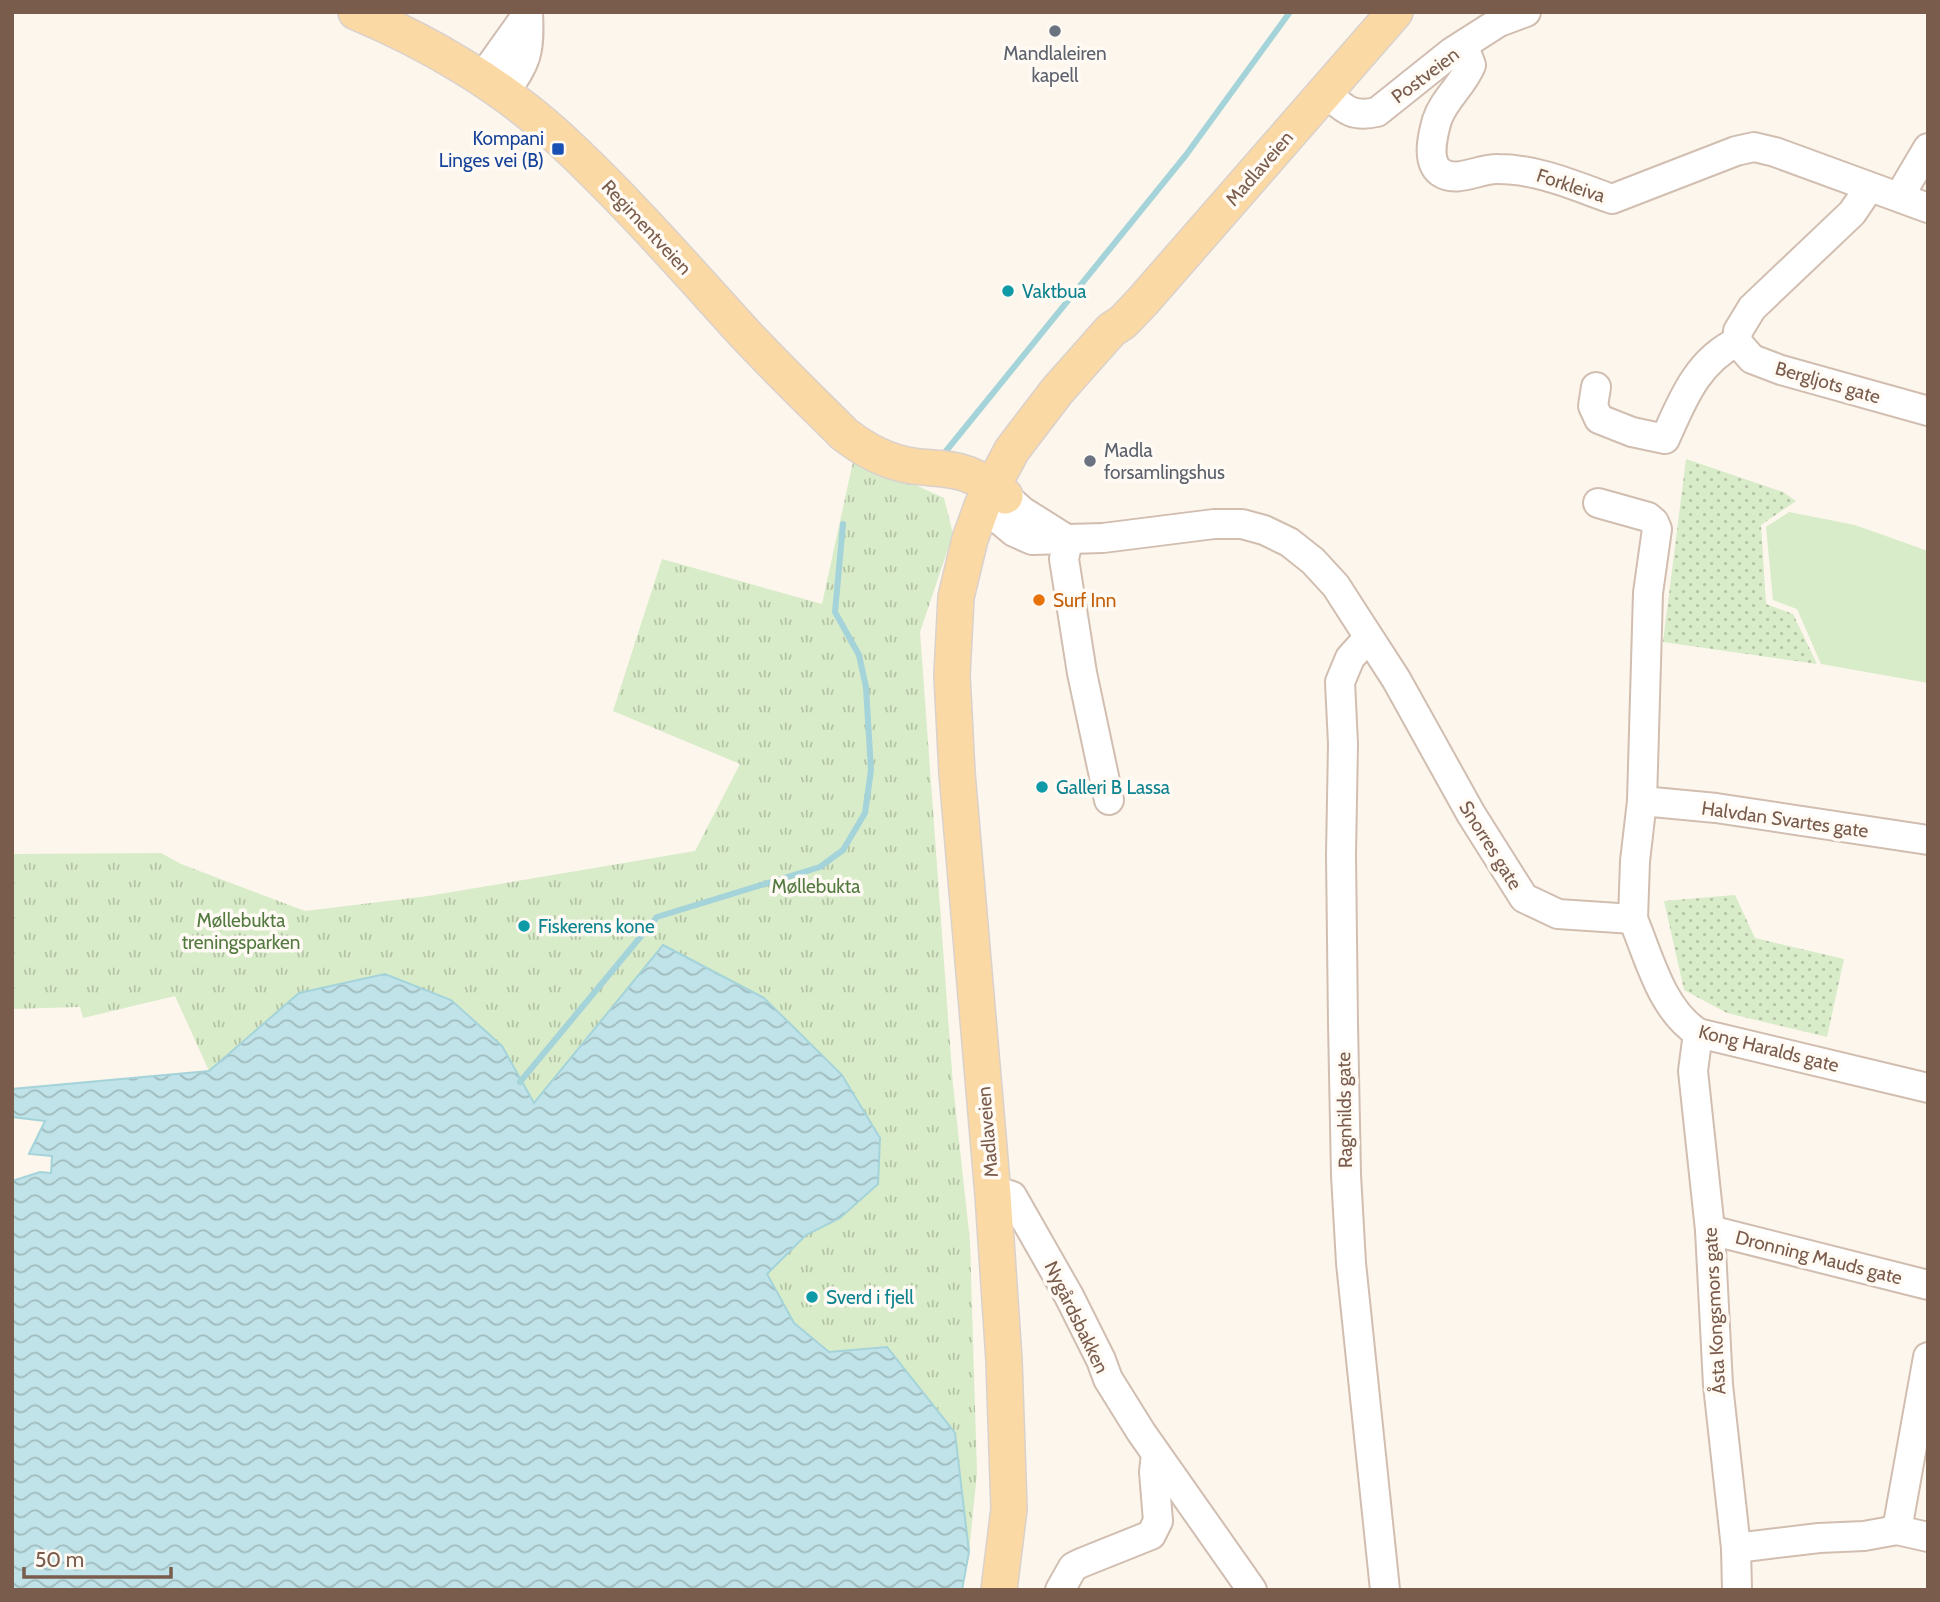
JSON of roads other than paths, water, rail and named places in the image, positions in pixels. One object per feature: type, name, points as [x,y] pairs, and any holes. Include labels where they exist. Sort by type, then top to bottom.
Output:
[{"type":"main road","name":"Regimentveien","points":[[356,12],[415,41],[492,87],[557,136],[622,198],[748,338],[844,434],[876,455],[915,467],[946,468],[968,474],[993,501]]},
{"type":"main road","name":"Madlaveien","points":[[999,1590],[1009,1509],[1004,1360],[993,1195],[962,851],[952,675],[956,597],[970,539],[993,501],[1012,450],[1057,391],[1111,330],[1122,322],[1395,12]]},
{"type":"street","name":"Postveien","points":[[1325,92],[1350,113],[1363,116],[1377,112],[1441,60],[1499,22],[1526,12]]},
{"type":"street","points":[[492,87],[528,13]]},
{"type":"street","name":"Forkleiva","points":[[1464,46],[1471,65],[1437,119],[1432,154],[1434,164],[1440,172],[1455,177],[1493,168],[1513,169],[1541,174],[1612,199],[1736,151],[1754,147],[1775,152],[1869,188]]},
{"type":"street","points":[[1899,197],[1928,148]]},
{"type":"street","points":[[1596,387],[1593,406],[1599,419],[1632,432],[1665,439],[1686,390],[1711,358],[1737,342],[1738,331],[1752,308],[1852,213],[1869,188],[1928,208]]},
{"type":"street","name":"Bergljots gate","points":[[1737,342],[1752,359],[1771,366],[1928,411]]},
{"type":"street","name":"Snorres gate","points":[[993,501],[1013,532],[1032,540],[1102,538],[1214,524],[1242,524],[1264,530],[1289,542],[1313,561],[1336,586],[1396,679],[1471,814],[1524,898],[1558,914],[1633,919]]},
{"type":"street","points":[[1598,503],[1648,517],[1657,529],[1648,593],[1643,801],[1635,861],[1633,919]]},
{"type":"street","points":[[1068,540],[1064,559],[1082,673],[1109,800]]},
{"type":"street","name":"Ragnhilds gate","points":[[1368,638],[1350,658],[1340,682],[1343,744],[1340,855],[1343,1023],[1351,1263],[1385,1590]]},
{"type":"street","name":"Halvdan Svartes gate","points":[[1643,801],[1716,808],[1928,840]]},
{"type":"street","name":"Kong Haralds gate","points":[[1633,919],[1671,1007],[1684,1024],[1698,1033],[1928,1088]]},
{"type":"street","name":"Åsta Kongsmors gate","points":[[1698,1033],[1693,1071],[1710,1230],[1718,1385],[1736,1548],[1737,1590]]},
{"type":"street","name":"Nygårdsbakken","points":[[993,1195],[1003,1193],[1012,1196],[1069,1296],[1108,1380],[1156,1454],[1252,1590]]},
{"type":"street","name":"Dronning Mauds gate","points":[[1710,1230],[1928,1285]]},
{"type":"street","points":[[1897,1530],[1928,1357]]},
{"type":"street","points":[[1060,1590],[1073,1567],[1151,1535],[1158,1521],[1154,1472],[1156,1454]]},
{"type":"street","points":[[1736,1548],[1819,1538],[1864,1536],[1897,1530],[1928,1537]]},
{"type":"water","points":[[663,945],[764,998],[842,1075],[880,1138],[878,1184],[840,1218],[806,1235],[767,1274],[794,1323],[829,1352],[887,1347],[955,1433],[969,1552],[962,1590],[12,1590],[12,1181],[40,1172],[51,1173],[52,1156],[29,1154],[45,1121],[12,1117],[12,1089],[209,1071],[299,993],[385,974],[451,1000],[502,1046],[534,1103]]},
{"type":"waterway","points":[[946,451],[1186,155],[1290,12]]},
{"type":"waterway","points":[[520,1082],[657,917],[820,867],[843,850],[865,813],[871,770],[866,687],[859,655],[835,612],[843,524]]},
{"type":"place","name":"Mandlaleiren kapell","points":[[1055,31]]},
{"type":"place","name":"Kompani Linges vei (B)","points":[[558,149]]},
{"type":"place","name":"Vaktbua","points":[[1008,291]]},
{"type":"place","name":"Madla forsamlingshus","points":[[1090,461]]},
{"type":"place","name":"Surf Inn","points":[[1039,600]]},
{"type":"place","name":"Galleri B Lassa","points":[[1042,787]]},
{"type":"place","name":"Fiskerens kone","points":[[524,926]]},
{"type":"place","name":"Sverd i fjell","points":[[812,1297]]},
{"type":"park label","name":"Møllebukta","points":[[816,886]]},
{"type":"park label","name":"Møllebukta treningsparken","points":[[241,931]]}]
